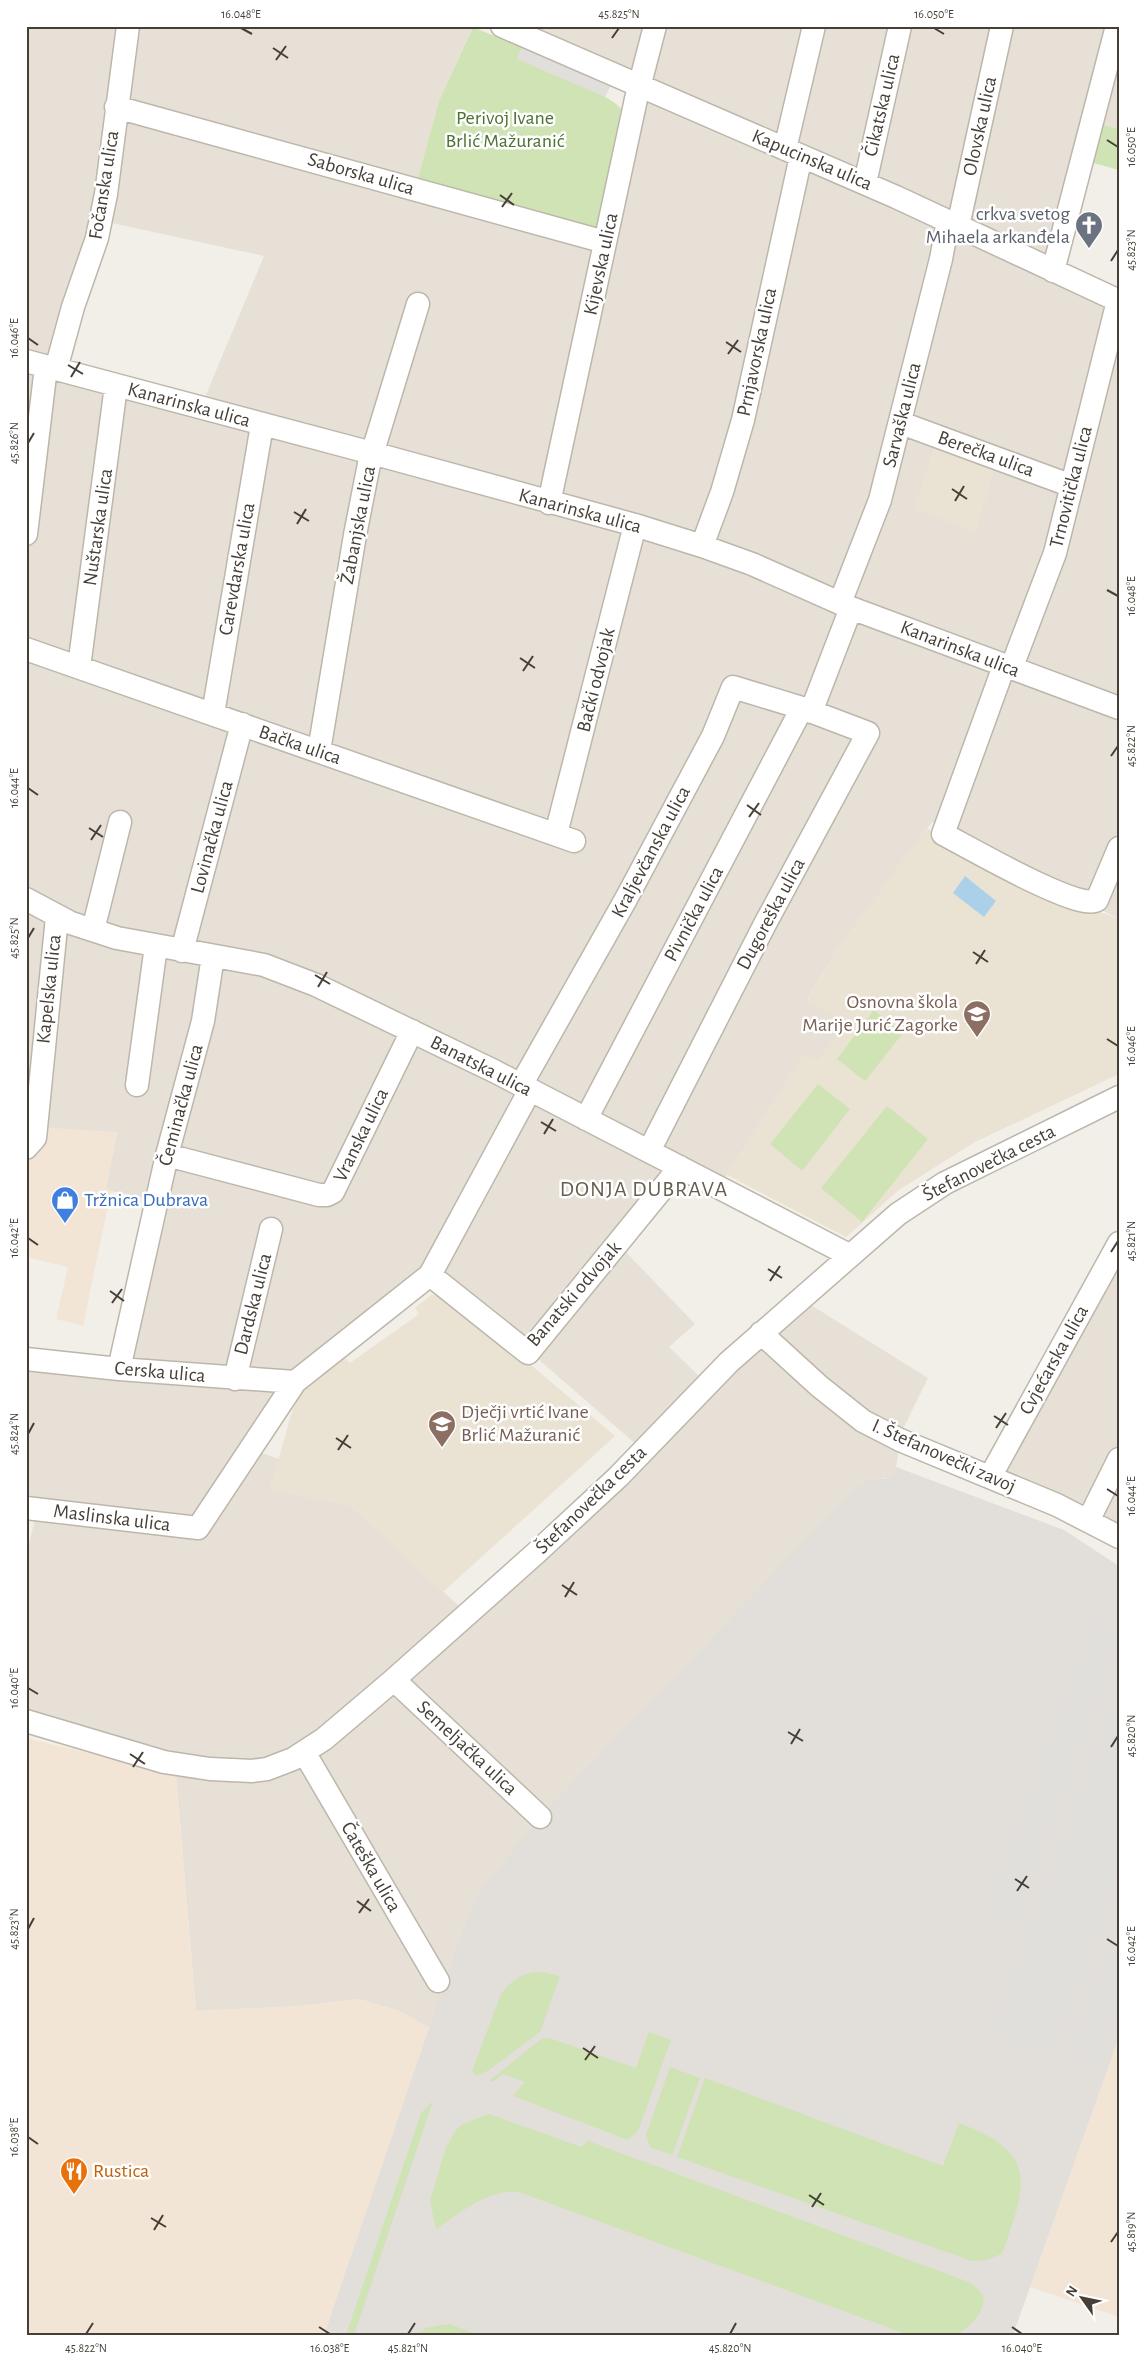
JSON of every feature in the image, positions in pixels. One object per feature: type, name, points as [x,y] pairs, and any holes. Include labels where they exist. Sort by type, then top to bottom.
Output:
[{"type":"street","name":"Fočanska ulica","points":[[26,534],[43,366],[73,307],[97,238],[106,194],[128,26]]},
{"type":"street","name":"Kapucinska ulica","points":[[502,26],[865,183],[1118,301]]},
{"type":"street","name":"Kijevska ulica","points":[[549,503],[639,86],[654,26]]},
{"type":"street","name":"Prnjavorska ulica","points":[[702,546],[722,492],[743,420],[793,152],[814,26]]},
{"type":"street","name":"Čikatska ulica","points":[[865,183],[900,26]]},
{"type":"street","name":"Olovska ulica","points":[[953,223],[1002,26]]},
{"type":"street","points":[[1053,271],[1117,26]]},
{"type":"street","name":"Saborska ulica","points":[[116,107],[605,242]]},
{"type":"street","name":"Sarvaška ulica","points":[[846,606],[880,500],[953,223]]},
{"type":"street","name":"Trnovitička ulica","points":[[1118,301],[1055,553],[1007,667],[944,834],[1057,893],[1088,903],[1094,903],[1097,900],[1119,848]]},
{"type":"street","name":"Žabanjska ulica","points":[[319,751],[354,535],[372,453],[418,304]]},
{"type":"street","name":"Kanarinska ulica","points":[[43,366],[372,453],[635,525],[702,546],[752,564],[846,606],[1119,708]]},
{"type":"street","name":"Nuštarska ulica","points":[[80,667],[116,386]]},
{"type":"street","name":"Berečka ulica","points":[[901,423],[1072,486]]},
{"type":"street","name":"Carevdarska ulica","points":[[213,714],[262,425]]},
{"type":"street","name":"Bački odvojak","points":[[565,838],[635,525]]},
{"type":"street","name":"Pivnička ulica","points":[[586,1119],[806,710],[846,606]]},
{"type":"street","name":"Bačka ulica","points":[[26,649],[565,838]]},
{"type":"street","name":"Kraljevčanska ulica","points":[[430,1275],[526,1088],[713,736],[733,686],[806,710]]},
{"type":"street","name":"Dugoreška ulica","points":[[649,1151],[765,924],[868,733],[806,710]]},
{"type":"street","name":"Lovinačka ulica","points":[[182,951],[242,724]]},
{"type":"street","points":[[93,930],[120,822]]},
{"type":"street","name":"Banatska ulica","points":[[26,899],[57,917],[93,930],[156,946],[287,972],[412,1031],[526,1088],[850,1255]]},
{"type":"street","name":"Kapelska ulica","points":[[26,1148],[35,1138],[57,917]]},
{"type":"street","points":[[137,1085],[156,946]]},
{"type":"street","name":"Čeminačka ulica","points":[[119,1369],[167,1155],[203,1021],[213,956]]},
{"type":"street","name":"Vranska ulica","points":[[167,1155],[319,1195],[327,1195],[333,1192],[412,1031]]},
{"type":"street","name":"Štefanovečka cesta","points":[[26,1722],[164,1762],[210,1769],[252,1771],[267,1769],[293,1759],[324,1739],[394,1680],[618,1477],[689,1402],[761,1333],[898,1214],[945,1183],[1119,1097]]},
{"type":"street","name":"Banatski odvojak","points":[[430,1275],[528,1352],[680,1167]]},
{"type":"street","name":"Dardska ulica","points":[[235,1379],[271,1229]]},
{"type":"street","name":"Cvjećarska ulica","points":[[990,1477],[1119,1243]]},
{"type":"street","points":[[295,1382],[430,1275]]},
{"type":"street","name":"I. Štefanovečki zavoj","points":[[761,1333],[819,1386],[863,1421],[900,1440],[990,1477],[1119,1537]]},
{"type":"street","name":"Cerska ulica","points":[[26,1359],[235,1379],[295,1382]]},
{"type":"street","name":"Maslinska ulica","points":[[26,1508],[198,1528],[295,1382]]},
{"type":"street","points":[[1088,1521],[1119,1459]]},
{"type":"street","name":"Semeljačka ulica","points":[[394,1680],[540,1817]]},
{"type":"street","name":"Čateška ulica","points":[[304,1752],[438,1982]]},
{"type":"shaded area","points":[[26,26],[473,26],[439,101],[414,193],[614,250],[652,83],[519,26],[1119,26],[1119,129],[1100,124],[1048,258],[1119,310],[1119,919],[932,822],[836,951],[807,1000],[848,1023],[818,1061],[804,1055],[723,1181],[674,1157],[623,1249],[695,1324],[669,1347],[701,1378],[637,1445],[430,1265],[291,1377],[248,1448],[279,1459],[270,1489],[350,1505],[460,1607],[320,1731],[282,1754],[244,1764],[176,1755],[26,1715],[26,1557],[39,1502],[26,1500],[26,1368],[127,1377],[163,1202],[111,1191],[106,1188],[117,1132],[26,1141]],"holes":[[[98,220],[264,256],[198,414],[49,375]]]},
{"type":"shaded area","points":[[522,48],[611,85],[605,97],[517,59]]},
{"type":"shaded area","points":[[935,444],[995,466],[976,532],[914,509]]},
{"type":"shaded area","name":"Osnovna škola Marije Jurić Zagorke","points":[[926,828],[1044,892],[1119,919],[1119,1074],[975,1142],[899,1190],[846,1237],[727,1175],[804,1054],[818,1060],[848,1023],[807,1001],[836,951]]},
{"type":"shaded area","name":"Tržnica Dubrava","points":[[39,1127],[117,1132],[106,1188],[111,1191],[83,1326],[56,1319],[68,1267],[26,1257],[26,1152]]},
{"type":"shaded area","points":[[1119,1249],[1119,1533],[1002,1476]]},
{"type":"shaded area","name":"Dječji vrtić Ivane Brlić Mažuranić","points":[[431,1295],[441,1296],[525,1360],[615,1436],[443,1592],[350,1505],[270,1489],[291,1415],[297,1400],[307,1387],[345,1358],[350,1363],[419,1314],[415,1308]]},
{"type":"shaded area","points":[[806,1302],[928,1378],[902,1431],[896,1467],[891,1478],[883,1478],[503,1864],[473,1900],[430,2028],[399,2011],[359,1999],[299,2006],[196,2011],[176,1774],[267,1776],[692,1410]]},
{"type":"shaded area","points":[[896,1467],[1064,1530],[1119,1566],[1119,2037],[1013,2335],[324,2335],[473,1900],[540,1817],[843,1501],[870,1480],[891,1478]]},
{"type":"shaded area","points":[[1100,1619],[1117,1635],[1009,1929],[994,1899]]},
{"type":"shaded area","points":[[1119,1698],[1119,1864],[1055,2041],[1034,2052],[1007,2039],[999,2021]]},
{"type":"shaded area","points":[[26,1738],[176,1774],[196,2011],[299,2006],[359,1999],[399,2011],[430,2028],[324,2335],[26,2335]]},
{"type":"shaded area","points":[[1119,1926],[1119,2002],[1094,2070],[1087,2070],[1078,2037]]},
{"type":"shaded area","points":[[1119,2037],[1119,2317],[1030,2287]]},
{"type":"green space","name":"Perivoj Ivane Brlić Mažuranić","points":[[473,27],[522,48],[518,59],[557,74],[604,96],[621,109],[597,226],[593,229],[418,178],[439,101]]},
{"type":"green space","points":[[1100,124],[1119,129],[1119,170],[1090,162]]},
{"type":"green space","points":[[874,1010],[903,1033],[865,1081],[837,1059]]},
{"type":"green space","points":[[818,1084],[850,1109],[802,1171],[770,1144]]},
{"type":"green space","points":[[887,1106],[928,1139],[862,1222],[821,1188]]},
{"type":"green space","points":[[542,1972],[560,1976],[540,2032],[489,2070],[477,2076],[472,2071],[501,1994],[519,1977],[530,1973]]},
{"type":"green space","points":[[649,2032],[671,2040],[638,2131],[628,2140],[513,2096],[525,2082],[503,2074],[492,2082],[490,2080],[541,2039],[549,2038],[636,2068]]},
{"type":"green space","points":[[670,2067],[700,2078],[672,2155],[650,2147],[646,2135]]},
{"type":"green space","points":[[705,2078],[943,2166],[959,2123],[992,2138],[1013,2157],[1019,2169],[1021,2184],[1019,2201],[1001,2254],[987,2260],[972,2261],[677,2157]]},
{"type":"green space","points":[[433,2101],[354,2335],[346,2335],[421,2113]]},
{"type":"green space","points":[[489,2114],[581,2147],[588,2141],[966,2281],[976,2287],[982,2294],[982,2308],[964,2330],[953,2335],[909,2335],[519,2192],[496,2194],[486,2198],[465,2209],[436,2229],[430,2201],[445,2150],[455,2131],[463,2124]]},
{"type":"green space","points":[[449,2324],[479,2335],[416,2335],[426,2328]]},
{"type":"water","points":[[965,876],[996,901],[984,917],[953,893]]},
{"type":"place","name":"crkva svetog Mihaela arkanđela","points":[[1089,249]]},
{"type":"place","name":"Osnovna škola Marije Jurić Zagorke","points":[[977,1038]]},
{"type":"place","name":"Tržnica Dubrava","points":[[65,1224]]},
{"type":"place","name":"Dječji vrtić Ivane Brlić Mažuranić","points":[[442,1448]]},
{"type":"place","name":"Rustica","points":[[74,2195]]},
{"type":"district","name":"DONJA DUBRAVA","points":[[644,1189]]}]
